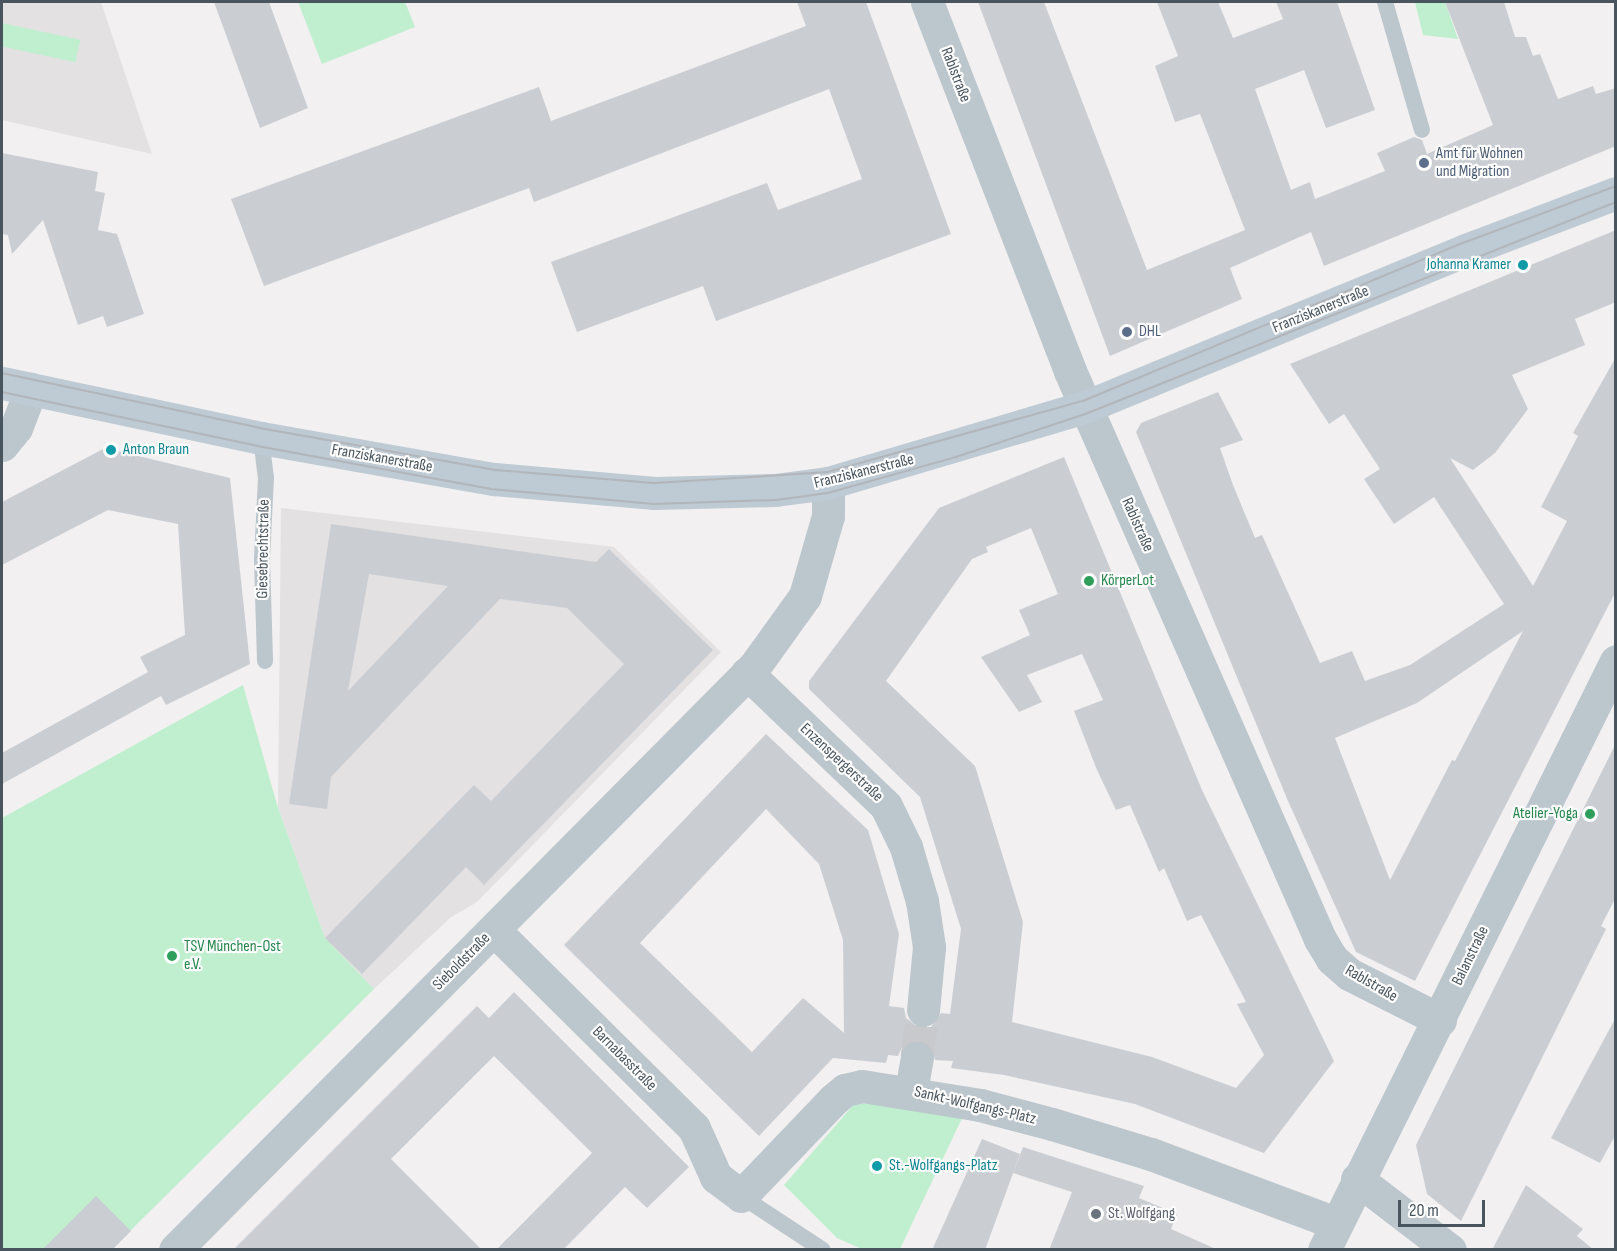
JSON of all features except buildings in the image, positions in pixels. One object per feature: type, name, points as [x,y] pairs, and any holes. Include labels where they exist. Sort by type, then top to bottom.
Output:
[{"type":"main road","name":"Franziskanerstraße","points":[[16,386],[261,438],[494,479],[576,489],[665,493],[775,490],[828,483],[1085,407],[1466,250],[1616,194]]},
{"type":"street","name":"Rablstraße","points":[[927,2],[1029,273],[1085,407],[1326,949],[1348,974],[1440,1020]]},
{"type":"street","points":[[2,445],[16,428],[16,386]]},
{"type":"street","name":"Sieboldstraße","points":[[175,1250],[747,673],[784,630],[805,596],[828,516],[828,483]]},
{"type":"street","name":"Balanstraße","points":[[1330,1236],[1357,1179],[1440,1020],[1616,661]]},
{"type":"street","name":"Enzenspergerstraße","points":[[747,673],[886,806],[906,847],[922,901],[929,947],[923,1010]]},
{"type":"street","name":"Barnabasstraße","points":[[494,930],[694,1128],[716,1177],[741,1196]]},
{"type":"street","points":[[911,1091],[917,1058]]},
{"type":"street","name":"Sankt-Wolfgangs-Platz","points":[[741,1196],[845,1090],[862,1086],[911,1091],[980,1105],[1151,1154],[1330,1236]]},
{"type":"street","points":[[1357,1179],[1450,1250]]},
{"type":"lane","points":[[1385,2],[1422,130]]},
{"type":"lane","name":"Giesebrechtstraße","points":[[261,438],[266,477],[262,559],[265,661]]},
{"type":"lane","points":[[741,1196],[823,1250]]},
{"type":"shaded area","points":[[2,2],[101,2],[152,154],[2,120]]},
{"type":"shaded area","points":[[281,508],[614,547],[721,652],[477,902],[450,918],[374,989],[325,938],[278,808]]},
{"type":"green space","points":[[298,2],[405,2],[415,27],[322,64]]},
{"type":"green space","points":[[1415,2],[1445,2],[1458,39],[1423,35]]},
{"type":"green space","points":[[2,23],[80,40],[75,62],[2,47]]},
{"type":"green space","name":"TSV München-Ost e.V.","points":[[243,685],[278,808],[325,938],[374,989],[112,1249],[2,1249],[2,818]]},
{"type":"green space","points":[[855,1103],[917,1105],[964,1114],[900,1249],[862,1249],[837,1238],[784,1185]]},
{"type":"tunnel","points":[[917,1058],[923,1010]]},
{"type":"tram line","points":[[2,373],[260,428],[496,470],[655,483],[828,472],[1083,401],[1463,243],[1616,186]]},
{"type":"tram line","points":[[2,392],[263,447],[491,489],[653,504],[776,500],[828,493],[956,457],[1088,413],[1616,202]]},
{"type":"place","name":"Amt für Wohnen und Migration","points":[[1424,163]]},
{"type":"place","name":"Johanna Kramer","points":[[1523,265]]},
{"type":"place","name":"DHL","points":[[1127,332]]},
{"type":"place","name":"Anton Braun","points":[[111,450]]},
{"type":"place","name":"KörperLot","points":[[1089,581]]},
{"type":"place","name":"Atelier-Yoga","points":[[1590,814]]},
{"type":"place","name":"TSV München-Ost e.V.","points":[[172,956]]},
{"type":"place","name":"St.-Wolfgangs-Platz","points":[[877,1166]]},
{"type":"place","name":"St. Wolfgang","points":[[1096,1214]]}]
